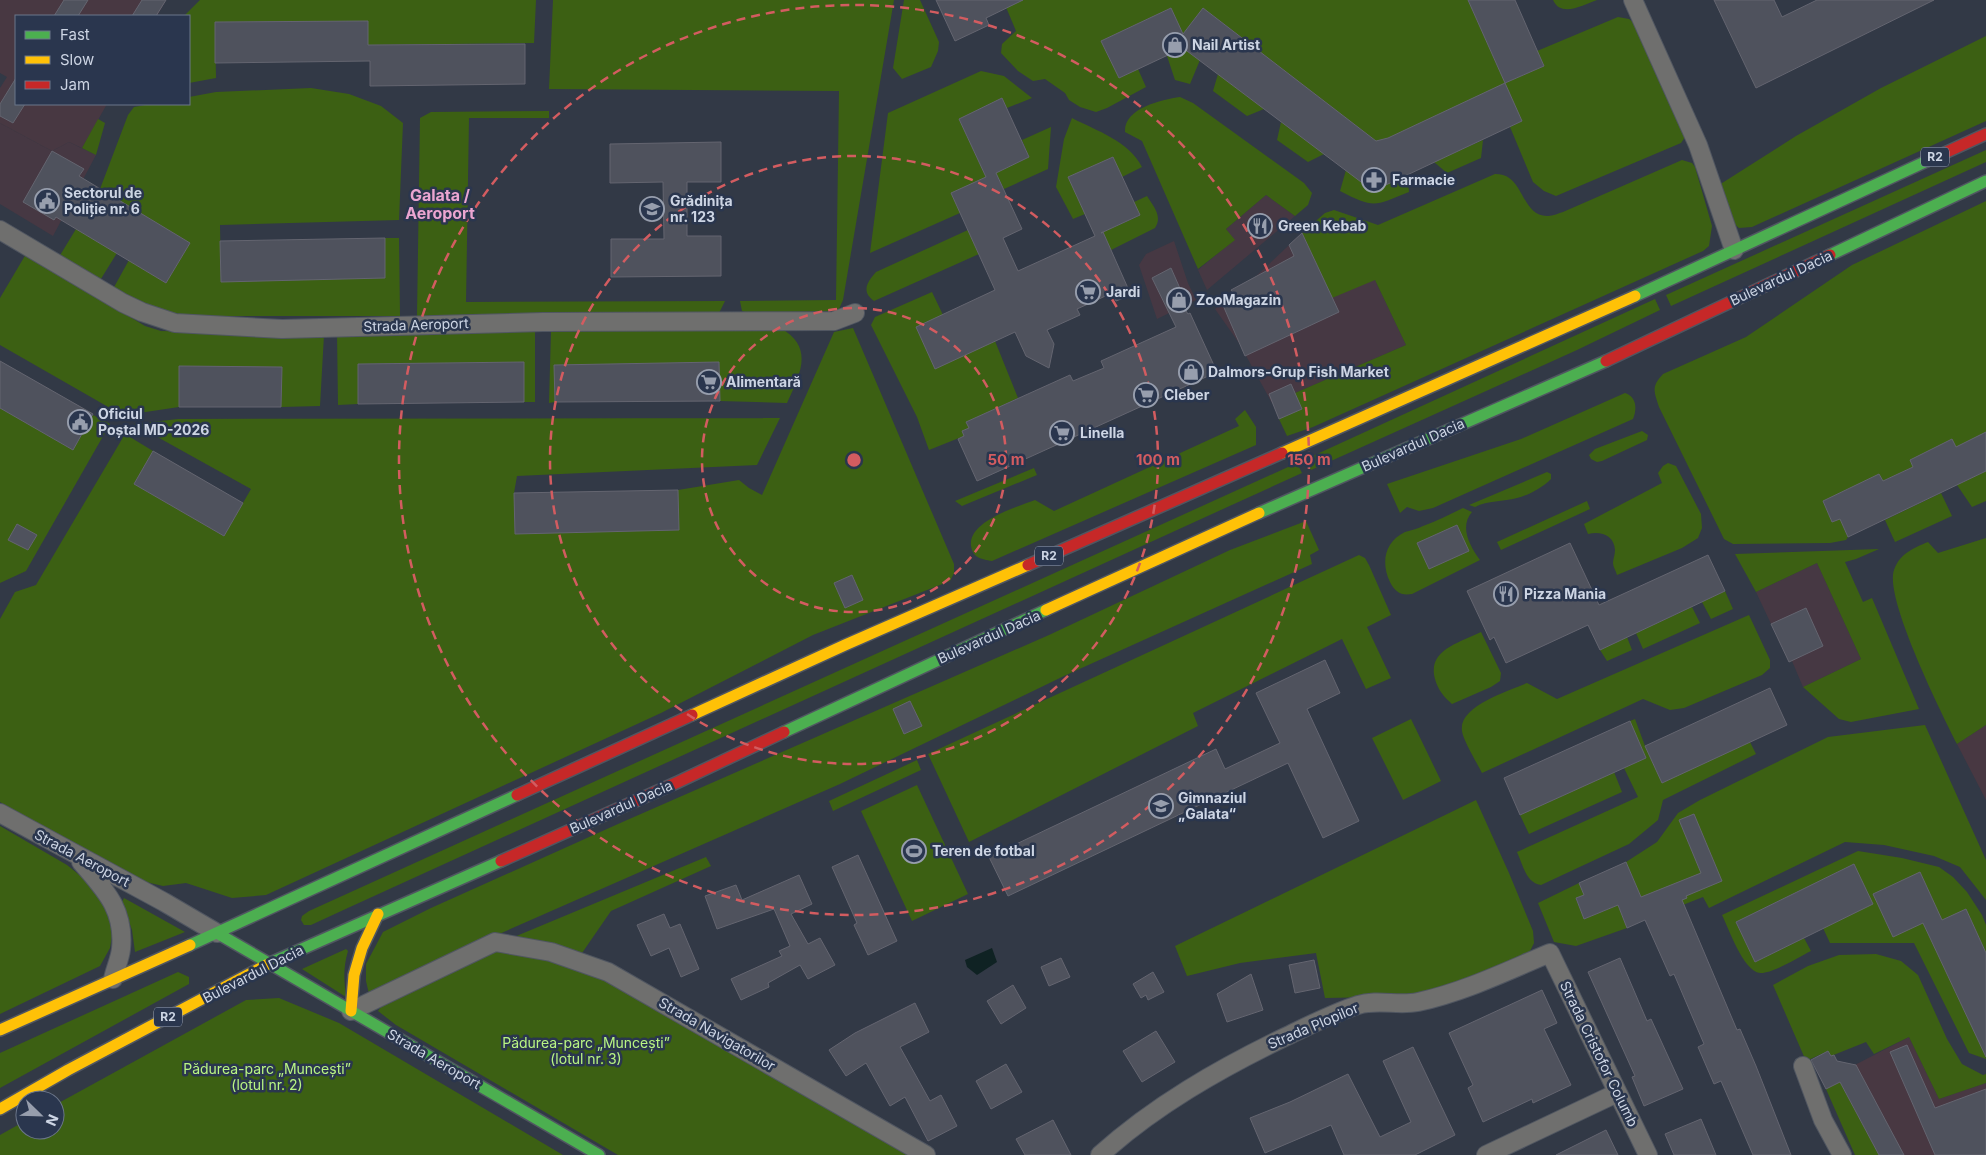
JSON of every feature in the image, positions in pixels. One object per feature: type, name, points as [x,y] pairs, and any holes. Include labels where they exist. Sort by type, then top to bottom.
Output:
[{"type":"main road","name":"R2","points":[[0,1030],[217,933],[845,645],[1305,444],[1986,134]]},
{"type":"main road","name":"Bulevardul Dacia","points":[[0,1109],[68,1070],[269,964],[678,782],[922,667],[1314,488],[1626,352],[1986,182]]},
{"type":"main road","points":[[352,1011],[354,975],[362,948],[378,914]]},
{"type":"main road","name":"Strada Aeroport","points":[[217,933],[599,1155]]},
{"type":"street","points":[[1633,0],[1698,145],[1734,250]]},
{"type":"street","name":"Strada Aeroport","points":[[0,230],[123,303],[175,324],[282,329],[533,322],[745,323],[834,321],[854,313]]},
{"type":"street","name":"Strada Aeroport","points":[[0,813],[217,933]]},
{"type":"street","points":[[75,854],[111,897],[120,922],[121,949],[112,979]]},
{"type":"street","name":"Strada Navigatorilor","points":[[352,1011],[495,942],[551,952],[608,972],[926,1155]]},
{"type":"street","name":"Strada Cristofor Columb","points":[[1550,953],[1648,1155]]},
{"type":"street","name":"Strada Plopilor","points":[[1100,1155],[1149,1115],[1202,1082],[1244,1057],[1324,1019],[1360,1004],[1416,1002],[1446,995],[1550,953]]},
{"type":"street","points":[[1803,1066],[1823,1120],[1842,1155]]},
{"type":"street","points":[[1486,1155],[1617,1093]]},
{"type":"shaded area","points":[[0,0],[166,0],[158,15],[15,15],[15,105],[106,105],[82,148],[69,142],[52,151],[0,123],[0,88],[7,77],[0,73]]},
{"type":"shaded area","points":[[0,123],[52,151],[69,142],[96,155],[53,236],[0,204]]},
{"type":"shaded area","points":[[1266,195],[1295,216],[1207,290],[1198,270],[1234,240],[1226,229]]},
{"type":"shaded area","points":[[1302,233],[1375,280],[1406,345],[1272,403],[1239,343],[1215,309],[1254,278]]},
{"type":"shaded area","points":[[1174,241],[1188,283],[1196,300],[1157,319],[1139,265],[1146,254]]},
{"type":"shaded area","points":[[1817,563],[1861,659],[1803,687],[1792,661],[1789,662],[1756,592]]},
{"type":"shaded area","points":[[1986,725],[1986,800],[1957,744]]},
{"type":"shaded area","points":[[992,948],[997,962],[977,975],[967,967],[965,960]]},
{"type":"shaded area","points":[[1909,1037],[1939,1099],[1986,1083],[1986,1155],[1873,1155],[1849,1068]]},
{"type":"green space","points":[[200,0],[536,0],[534,43],[368,45],[368,21],[215,22],[216,78],[190,83],[190,15],[185,15]]},
{"type":"green space","points":[[553,0],[894,0],[843,300],[839,309],[832,311],[747,313],[742,311],[740,301],[836,300],[839,91],[549,89]]},
{"type":"green space","points":[[904,0],[920,0],[939,42],[938,51],[931,67],[902,79],[893,68]]},
{"type":"green space","points":[[1003,0],[1468,0],[1505,83],[1544,66],[1537,51],[1618,17],[1629,19],[1634,23],[1685,137],[1681,143],[1556,196],[1544,191],[1533,182],[1510,127],[1522,121],[1505,84],[1388,138],[1376,141],[1203,8],[1183,34],[1171,8],[1101,41],[1119,78],[1138,69],[1146,87],[1096,112],[1080,107],[1069,100],[1065,93],[1045,79],[1033,81],[1018,71],[1001,53],[1002,44],[1016,31]]},
{"type":"green space","points":[[1553,0],[1597,0],[1573,9],[1567,9],[1561,8]]},
{"type":"green space","points":[[1986,36],[1986,121],[1752,227],[1739,228],[1731,221],[1719,185],[1796,136],[1881,88]]},
{"type":"green space","points":[[1183,48],[1200,60],[1190,84],[1175,80],[1167,56]]},
{"type":"green space","points":[[981,71],[1004,76],[1032,98],[1007,108],[1002,98],[959,119],[986,177],[960,213],[870,253],[888,113]]},
{"type":"green space","points":[[1218,74],[1264,109],[1247,116],[1213,91]]},
{"type":"green space","points":[[311,88],[349,94],[381,106],[403,123],[399,220],[220,225],[221,281],[385,278],[385,238],[399,238],[400,316],[181,316],[150,310],[113,289],[129,260],[166,283],[190,243],[100,189],[128,115],[134,107],[145,105],[190,105],[190,97],[216,92]]},
{"type":"green space","points":[[1180,97],[1193,103],[1304,183],[1312,193],[1308,205],[1295,216],[1266,195],[1226,229],[1235,240],[1198,269],[1142,141],[1125,132],[1126,124],[1130,117],[1137,111],[1163,100]]},
{"type":"green space","points":[[549,111],[549,118],[469,118],[466,302],[725,301],[717,315],[417,316],[420,118],[431,112]]},
{"type":"green space","points":[[1072,118],[1121,143],[1142,167],[1122,177],[1113,157],[1069,177],[1085,214],[1073,219],[1056,187],[1064,139]]},
{"type":"green space","points":[[98,119],[105,123],[96,155],[82,148]]},
{"type":"green space","points":[[1281,122],[1324,154],[1308,162],[1277,140]]},
{"type":"green space","points":[[1051,127],[1048,169],[1004,189],[996,173],[1029,157],[1022,140]]},
{"type":"green space","points":[[1483,140],[1481,158],[1447,173],[1434,162]]},
{"type":"green space","points":[[1986,150],[1986,162],[1671,306],[1666,295]]},
{"type":"green space","points":[[1682,160],[1692,163],[1695,167],[1712,226],[1709,246],[1703,251],[1313,427],[1287,436],[1279,419],[1295,393],[1406,345],[1375,280],[1332,298],[1302,233],[1325,213],[1334,210],[1378,225],[1495,174],[1512,180],[1532,210],[1539,214],[1550,216]]},
{"type":"green space","points":[[1346,170],[1407,175],[1409,192],[1381,203],[1361,201],[1340,191]]},
{"type":"green space","points":[[1147,196],[1158,215],[1155,228],[1111,250],[1103,232],[1139,216],[1134,202]]},
{"type":"green space","points":[[1986,201],[1986,432],[1956,447],[1952,439],[1910,460],[1913,467],[1883,481],[1879,475],[1823,501],[1832,522],[1840,519],[1848,537],[1846,540],[1830,543],[1733,544],[1724,539],[1659,407],[1655,386],[1659,378],[1663,374],[1746,337],[1852,265]]},
{"type":"green space","points":[[76,229],[117,253],[99,282],[59,257]]},
{"type":"green space","points":[[968,230],[979,254],[874,301],[870,298],[867,287],[870,279],[876,272]]},
{"type":"green space","points":[[26,254],[145,326],[161,331],[324,335],[320,406],[281,407],[282,367],[179,366],[179,407],[139,413],[117,412],[0,345],[0,298]]},
{"type":"green space","points":[[932,292],[943,315],[995,341],[1018,398],[967,422],[969,428],[964,436],[929,450],[917,417],[871,325],[875,317]]},
{"type":"green space","points":[[1655,299],[1660,310],[1577,350],[1311,470],[1306,459]]},
{"type":"green space","points":[[780,328],[791,335],[798,344],[802,362],[800,372],[787,403],[720,401],[719,362],[555,365],[555,402],[549,403],[551,331]]},
{"type":"green space","points":[[853,328],[954,564],[954,573],[950,581],[813,635],[661,713],[266,895],[232,898],[186,883],[163,886],[146,882],[68,842],[0,802],[0,619],[15,592],[36,585],[125,434],[153,451],[134,484],[224,536],[251,489],[134,424],[178,419],[780,418],[757,465],[517,476],[514,493],[515,534],[679,530],[678,490],[739,480],[762,495],[834,332]]},
{"type":"green space","points":[[535,329],[535,402],[524,402],[523,362],[358,364],[358,404],[338,405],[337,332]]},
{"type":"green space","points":[[1625,393],[1634,400],[1635,411],[1633,419],[1433,508],[1419,511],[1407,507],[1400,513],[1387,484],[1521,439]]},
{"type":"green space","points":[[0,408],[73,450],[93,415],[110,424],[26,571],[0,583]]},
{"type":"green space","points":[[1245,410],[1256,427],[1256,445],[992,561],[981,559],[972,550],[972,537],[977,529],[995,516],[1035,500],[1054,511],[1239,426],[1235,419]]},
{"type":"green space","points":[[1642,431],[1648,435],[1647,440],[1602,461],[1597,462],[1591,459],[1589,455],[1595,449]]},
{"type":"green space","points":[[1297,463],[1302,473],[311,925],[304,925],[301,920],[302,916],[309,911]]},
{"type":"green space","points":[[1668,463],[1676,466],[1701,514],[1702,528],[1698,538],[1682,548],[1617,575],[1613,564],[1615,550],[1612,541],[1606,535],[1598,533],[1588,534],[1584,524],[1662,483],[1658,473]]},
{"type":"green space","points":[[1034,468],[1037,475],[962,506],[955,501]]},
{"type":"green space","points":[[1986,471],[1986,501],[1972,507],[1957,485]]},
{"type":"green space","points":[[1547,472],[1551,474],[1551,479],[1526,495],[1485,503],[1475,507],[1469,505]]},
{"type":"green space","points":[[1941,493],[1952,516],[1895,542],[1885,520]]},
{"type":"green space","points":[[1587,501],[1590,509],[1501,550],[1497,542]]},
{"type":"green space","points":[[1463,508],[1472,512],[1466,524],[1467,536],[1480,560],[1412,594],[1402,594],[1396,591],[1387,575],[1385,560],[1393,541],[1405,532]]},
{"type":"green space","points":[[1306,521],[1319,550],[1310,555],[1312,564],[1064,676],[840,784],[490,938],[369,994],[366,981],[366,964],[383,932],[431,908],[618,824],[1049,635],[1230,550]]},
{"type":"green space","points":[[1986,538],[1986,725],[1957,744],[1916,656],[1906,629],[1893,584],[1894,570],[1904,555],[1928,542],[1938,553]]},
{"type":"green space","points":[[1879,549],[1845,562],[1863,602],[1872,598],[1919,709],[1851,722],[1839,719],[1803,687],[1861,659],[1817,563],[1756,592],[1735,554]]},
{"type":"green space","points":[[1359,555],[1365,558],[1369,565],[1391,615],[1367,627],[1391,678],[1366,689],[1342,639],[1193,713],[1198,726],[969,842],[928,754]]},
{"type":"green space","points":[[1725,591],[1733,609],[1711,619],[1702,602]]},
{"type":"green space","points":[[1692,607],[1700,623],[1643,649],[1636,633]]},
{"type":"green space","points":[[1749,615],[1770,660],[1770,668],[1762,675],[1684,708],[1670,710],[1643,699],[1482,773],[1465,740],[1462,731],[1463,722],[1468,714],[1497,695],[1527,683],[1557,699]]},
{"type":"green space","points":[[1481,632],[1501,673],[1500,681],[1491,687],[1452,704],[1446,699],[1436,683],[1434,669],[1436,661],[1440,654],[1447,649]]},
{"type":"green space","points":[[1627,637],[1632,650],[1607,661],[1600,650]]},
{"type":"green space","points":[[1411,719],[1441,781],[1403,800],[1372,738]]},
{"type":"green space","points":[[1635,719],[1662,782],[1750,742],[1756,754],[1663,800],[1658,820],[1629,844],[1541,885],[1536,884],[1528,877],[1517,852],[1638,797],[1624,768],[1646,758],[1630,721]]},
{"type":"green space","points":[[1925,725],[1986,860],[1986,900],[1960,867],[1934,856],[1884,845],[1845,842],[1709,908],[1703,897],[1650,918],[1626,862],[1657,842],[1678,813],[1700,800],[1828,737]]},
{"type":"green space","points":[[917,760],[921,770],[833,811],[829,801]]},
{"type":"green space","points":[[1614,772],[1622,792],[1529,834],[1520,815]]},
{"type":"green space","name":"Teren de fotbal","points":[[917,785],[968,894],[912,921],[861,811]]},
{"type":"green space","points":[[1476,800],[1533,931],[1534,943],[1528,955],[1429,996],[1325,998],[1316,953],[1240,963],[1187,976],[1175,946]]},
{"type":"green space","points":[[0,826],[67,865],[88,882],[105,908],[113,931],[110,948],[100,966],[0,1014]]},
{"type":"green space","points":[[1858,851],[1902,858],[1939,867],[1953,877],[1967,892],[1982,915],[1986,925],[1986,953],[1966,909],[1926,928],[1986,1047],[1986,1059],[1969,1053],[1914,943],[1830,943],[1823,928],[1854,864],[1736,922],[1755,962],[1804,938],[1811,951],[1765,973],[1754,971],[1742,957],[1722,915]]},
{"type":"green space","points":[[706,857],[711,866],[611,911],[582,953],[507,940]]},
{"type":"green space","points":[[1579,883],[1584,895],[1576,899],[1584,919],[1618,905],[1627,928],[1576,946],[1554,942],[1538,903]]},
{"type":"green space","points":[[124,898],[185,932],[135,952],[132,930],[122,902]]},
{"type":"green space","points":[[346,949],[348,951],[344,974],[346,997],[302,969]]},
{"type":"green space","name":"Pădurea-parc „Muncești” (lotul nr. 3)","points":[[497,950],[557,961],[616,984],[908,1155],[618,1155],[396,1025],[378,1011],[383,1004]]},
{"type":"green space","points":[[1876,954],[1901,961],[1918,975],[1947,1039],[1962,1064],[1983,1075],[1986,1074],[1986,1083],[1939,1099],[1909,1037],[1874,1054],[1866,1042],[1831,1056],[1828,1051],[1806,1061],[1773,985],[1808,966],[1839,955]]},
{"type":"green space","points":[[178,972],[189,977],[189,984],[0,1088],[0,1053]]},
{"type":"green space","name":"Pădurea-parc „Muncești” (lotul nr. 2)","points":[[279,998],[339,1023],[563,1155],[0,1155],[0,1135],[15,1127],[15,1140],[65,1140],[65,1100],[246,1000]]},
{"type":"green space","points":[[1840,1082],[1879,1155],[1855,1155],[1826,1089]]},
{"type":"building","points":[[64,0],[88,0],[79,15],[55,15]]},
{"type":"building","points":[[142,0],[166,0],[157,15],[133,15]]},
{"type":"building","points":[[936,0],[1023,0],[986,18],[989,25],[955,41]]},
{"type":"building","points":[[1468,0],[1515,0],[1544,66],[1505,83]]},
{"type":"building","points":[[1714,0],[1774,0],[1782,17],[1817,0],[1934,0],[1756,88]]},
{"type":"building","points":[[1171,8],[1183,34],[1203,8],[1376,141],[1388,138],[1505,83],[1522,121],[1373,191],[1183,48],[1119,78],[1101,41]]},
{"type":"building","points":[[368,21],[368,45],[525,44],[525,84],[370,86],[370,61],[215,63],[215,22]]},
{"type":"building","points":[[15,80],[15,105],[24,105],[13,123],[0,116],[0,104]]},
{"type":"building","points":[[1002,98],[1029,157],[996,173],[1022,229],[1003,238],[1018,271],[1095,236],[1068,177],[1113,157],[1140,215],[1103,232],[1131,295],[1116,301],[1112,293],[1077,309],[1080,315],[1047,330],[1054,344],[1049,368],[1026,356],[1015,332],[935,369],[916,327],[995,290],[951,193],[986,177],[959,119]]},
{"type":"building","points":[[721,142],[721,182],[687,182],[687,236],[721,236],[721,276],[611,277],[611,239],[664,239],[663,182],[610,183],[610,144]]},
{"type":"building","points":[[52,151],[84,169],[79,176],[190,243],[166,283],[56,217],[54,220],[23,202]]},
{"type":"building","points":[[1302,233],[1339,312],[1245,356],[1222,303],[1234,294],[1231,290],[1294,256],[1289,245]]},
{"type":"building","points":[[385,238],[385,278],[221,282],[220,241]]},
{"type":"building","points":[[1171,268],[1186,302],[1182,305],[1188,314],[1190,313],[1217,372],[977,481],[958,439],[964,436],[962,431],[969,428],[966,422],[1070,375],[1073,381],[1104,368],[1101,361],[1176,327],[1152,278]]},
{"type":"building","points":[[0,361],[93,414],[73,450],[0,408]]},
{"type":"building","points":[[524,362],[524,402],[358,404],[358,364]]},
{"type":"building","points":[[719,362],[720,401],[555,402],[554,365]]},
{"type":"building","points":[[179,366],[282,367],[281,407],[179,407]]},
{"type":"building","points":[[1291,384],[1302,409],[1279,419],[1269,394]]},
{"type":"building","points":[[1986,432],[1986,471],[1848,537],[1840,519],[1832,522],[1823,501],[1879,474],[1883,481],[1913,467],[1910,460],[1952,439],[1956,447]]},
{"type":"building","points":[[153,451],[243,503],[224,536],[134,484]]},
{"type":"building","points":[[678,490],[679,530],[515,534],[514,493]]},
{"type":"building","points":[[17,524],[37,535],[28,550],[8,540]]},
{"type":"building","points":[[1457,525],[1469,551],[1429,569],[1417,543]]},
{"type":"building","points":[[1570,543],[1599,605],[1708,555],[1725,591],[1600,650],[1588,625],[1506,663],[1494,637],[1490,640],[1467,591]]},
{"type":"building","points":[[852,575],[863,600],[845,608],[834,583]]},
{"type":"building","points":[[1806,608],[1823,646],[1789,662],[1771,624]]},
{"type":"building","points":[[1325,660],[1340,693],[1307,709],[1359,821],[1323,838],[1288,763],[1008,896],[989,857],[1216,749],[1225,769],[1280,743],[1256,693]]},
{"type":"building","points":[[1770,688],[1787,725],[1662,783],[1645,746]]},
{"type":"building","points":[[910,701],[922,726],[904,734],[893,709]]},
{"type":"building","points":[[1630,721],[1646,758],[1520,815],[1504,778]]},
{"type":"building","points":[[1694,814],[1722,881],[1686,896],[1687,898],[1682,900],[1737,1030],[1740,1029],[1756,1066],[1791,1155],[1753,1155],[1721,1081],[1714,1084],[1698,1047],[1704,1044],[1674,974],[1670,976],[1645,920],[1627,928],[1618,905],[1584,919],[1576,898],[1584,895],[1579,883],[1626,862],[1641,897],[1701,873],[1679,820]]},
{"type":"building","points":[[858,855],[897,941],[868,955],[854,925],[857,923],[832,867]]},
{"type":"building","points":[[1854,864],[1873,904],[1755,962],[1736,922]]},
{"type":"building","points":[[1920,872],[1942,920],[1966,909],[1986,953],[1986,1057],[1923,923],[1893,937],[1873,894]]},
{"type":"building","points":[[799,875],[812,904],[791,914],[808,944],[820,938],[835,965],[808,979],[800,965],[768,983],[769,987],[741,1000],[731,979],[782,956],[779,951],[790,946],[774,909],[717,929],[705,896],[736,885],[742,900]]},
{"type":"building","points":[[664,914],[670,928],[680,924],[699,969],[681,977],[669,948],[651,956],[637,925]]},
{"type":"building","points":[[1061,958],[1070,977],[1049,986],[1041,967]]},
{"type":"building","points":[[1620,958],[1647,1021],[1651,1019],[1683,1089],[1644,1106],[1632,1077],[1635,1076],[1588,972]]},
{"type":"building","points":[[1314,960],[1320,988],[1295,993],[1289,965]]},
{"type":"building","points":[[1153,972],[1164,992],[1148,1000],[1146,995],[1141,998],[1133,984]]},
{"type":"building","points":[[1251,974],[1263,1010],[1227,1022],[1217,994]]},
{"type":"building","points":[[1013,985],[1026,1008],[1001,1024],[987,1001]]},
{"type":"building","points":[[1542,990],[1557,1023],[1544,1029],[1571,1085],[1533,1103],[1532,1099],[1483,1122],[1468,1088],[1473,1085],[1449,1033]]},
{"type":"building","points":[[915,1003],[929,1032],[900,1047],[930,1101],[941,1095],[957,1126],[928,1141],[905,1097],[890,1106],[866,1063],[846,1076],[829,1050],[855,1033]]},
{"type":"building","points":[[1156,1031],[1175,1062],[1142,1082],[1123,1051]]},
{"type":"building","points":[[1907,1045],[1935,1108],[1986,1089],[1986,1155],[1935,1155],[1890,1052]]},
{"type":"building","points":[[1413,1047],[1455,1135],[1415,1155],[1344,1155],[1331,1125],[1265,1153],[1250,1118],[1290,1102],[1348,1074],[1380,1137],[1411,1122],[1383,1061]]},
{"type":"building","points":[[1828,1051],[1831,1056],[1834,1055],[1837,1061],[1856,1065],[1904,1155],[1879,1155],[1840,1082],[1826,1089],[1811,1060]]},
{"type":"building","points":[[1006,1064],[1022,1092],[991,1109],[976,1081]]},
{"type":"building","points":[[1701,1119],[1716,1155],[1674,1155],[1665,1134]]},
{"type":"building","points":[[1053,1120],[1071,1155],[1025,1155],[1016,1139]]},
{"type":"building","points":[[1606,1130],[1618,1155],[1556,1155]]},
{"type":"traffic: fast","points":[[1635,296],[1927,161]]},
{"type":"traffic: fast","points":[[1830,255],[1986,181]]},
{"type":"traffic: fast","points":[[1259,513],[1606,361]]},
{"type":"traffic: fast","points":[[784,732],[1046,610]]},
{"type":"traffic: fast","points":[[190,945],[517,795]]},
{"type":"traffic: fast","points":[[268,964],[501,861]]},
{"type":"traffic: fast","points":[[217,933],[599,1155]]},
{"type":"traffic: slow","points":[[1282,453],[1635,296]]},
{"type":"traffic: slow","points":[[1046,610],[1259,513]]},
{"type":"traffic: slow","points":[[692,715],[845,645],[1028,565]]},
{"type":"traffic: slow","points":[[351,1011],[354,975],[362,948],[378,914]]},
{"type":"traffic: slow","points":[[0,1030],[190,945]]},
{"type":"traffic: slow","points":[[0,1109],[68,1070],[268,964]]},
{"type":"traffic: jam","points":[[1927,161],[1986,134]]},
{"type":"traffic: jam","points":[[1606,361],[1830,255]]},
{"type":"traffic: jam","points":[[1028,565],[1282,453]]},
{"type":"traffic: jam","points":[[517,795],[692,715]]},
{"type":"traffic: jam","points":[[501,861],[678,782],[784,732]]},
{"type":"place","name":"Nail Artist","points":[[1175,45]]},
{"type":"place","name":"Farmacie","points":[[1374,180]]},
{"type":"place","name":"Sectorul de Poliție nr. 6","points":[[47,201]]},
{"type":"place","name":"Grădinița nr. 123","points":[[652,209]]},
{"type":"place","name":"Green Kebab","points":[[1260,226]]},
{"type":"place","name":"Jardi","points":[[1088,292]]},
{"type":"place","name":"ZooMagazin","points":[[1179,300]]},
{"type":"place","name":"Dalmors-Grup Fish Market","points":[[1191,372]]},
{"type":"place","name":"Alimentară","points":[[709,382]]},
{"type":"place","name":"Cleber","points":[[1146,395]]},
{"type":"place","name":"Oficiul Poștal MD-2026","points":[[80,422]]},
{"type":"place","name":"Linella","points":[[1062,433]]},
{"type":"place","name":"Pizza Mania","points":[[1506,594]]},
{"type":"place","name":"Gimnaziul „Galata“","points":[[1161,806]]},
{"type":"place","name":"Teren de fotbal","points":[[914,851]]},
{"type":"district","name":"Galata / Aeroport","points":[[440,204]]}]
